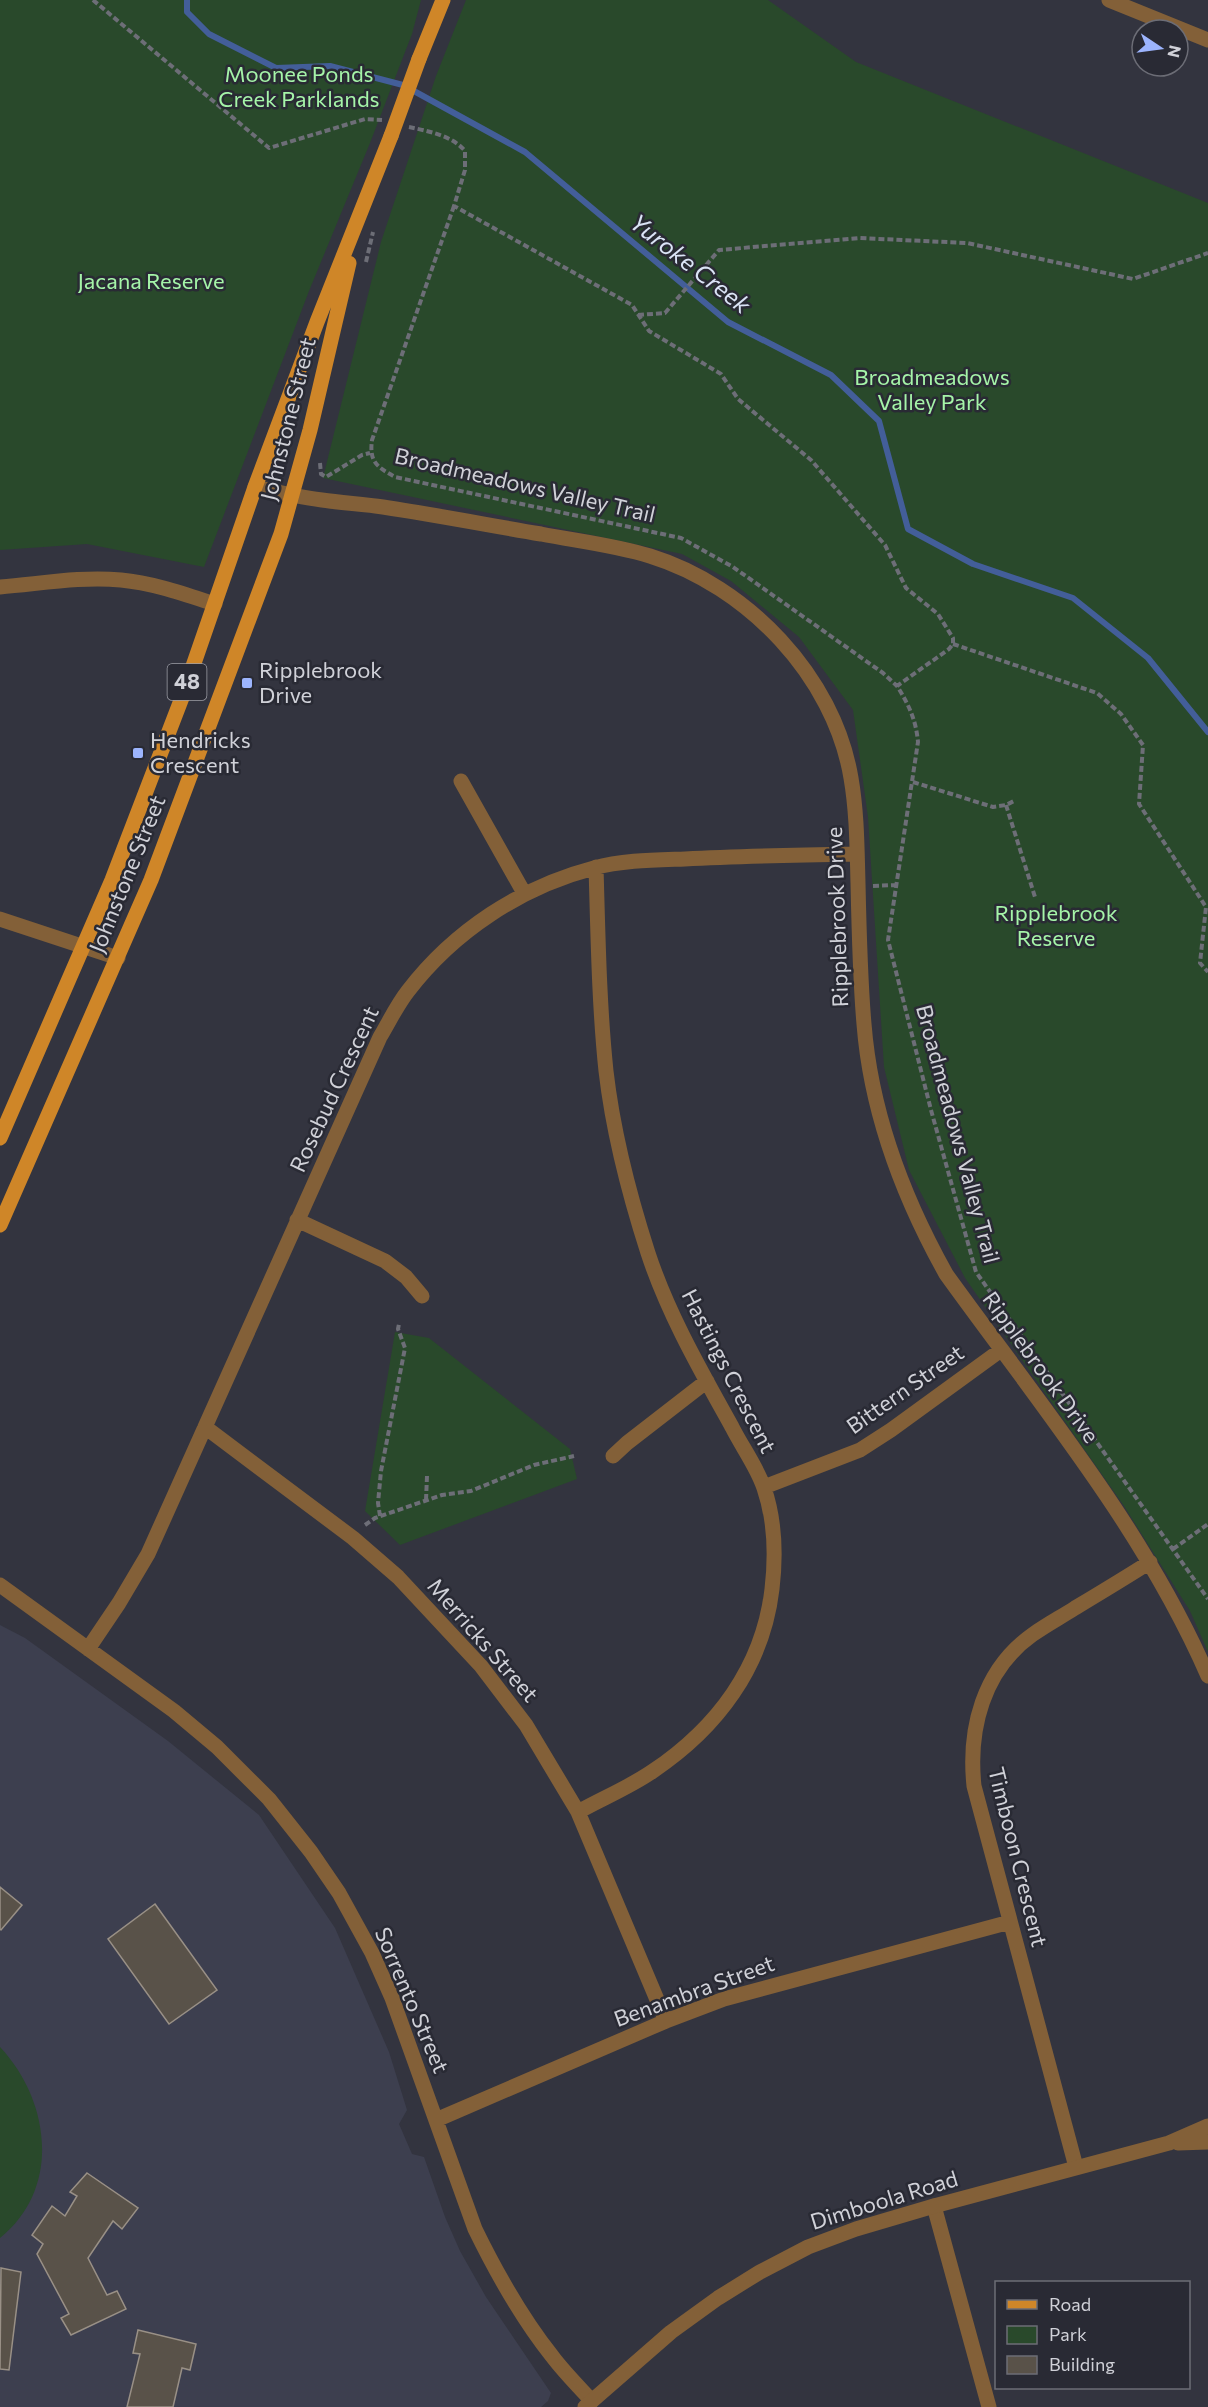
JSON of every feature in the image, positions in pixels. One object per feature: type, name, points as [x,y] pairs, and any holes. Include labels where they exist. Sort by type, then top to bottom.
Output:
[{"type":"main road","name":"Johnstone Street","points":[[0,1138],[84,947],[155,770],[255,487],[443,0]]},
{"type":"main road","name":"Johnstone Street","points":[[0,1225],[151,880],[281,534],[310,430],[359,219]]},
{"type":"street","points":[[1108,0],[1208,40]]},
{"type":"street","name":"Ripplebrook Drive","points":[[255,487],[292,495],[380,506],[613,547],[651,556],[686,570],[718,587],[768,626],[792,653],[813,683],[830,715],[851,774],[856,810],[864,1026],[871,1077],[885,1137],[903,1189],[946,1274],[1108,1499],[1150,1562],[1187,1630],[1208,1676]]},
{"type":"street","points":[[0,587],[95,579],[120,580],[172,590],[215,603]]},
{"type":"street","points":[[461,781],[524,893]]},
{"type":"street","name":"Rosebud Crescent","points":[[88,1649],[119,1604],[148,1554],[380,1037],[407,991],[444,952],[482,919],[524,893],[596,867],[697,858],[857,854]]},
{"type":"street","name":"Hastings Crescent","points":[[578,1812],[651,1772],[707,1728],[746,1674],[763,1634],[770,1606],[775,1565],[773,1524],[764,1487],[673,1314],[650,1257],[635,1210],[618,1139],[606,1072],[596,867]]},
{"type":"street","points":[[0,919],[118,958]]},
{"type":"street","points":[[297,1220],[385,1261],[406,1277],[422,1296]]},
{"type":"street","name":"Bittern Street","points":[[764,1487],[860,1450],[1001,1350]]},
{"type":"street","points":[[613,1456],[707,1381]]},
{"type":"street","name":"Merricks Street","points":[[205,1427],[353,1538],[398,1577],[481,1666],[526,1725],[578,1812],[666,2021]]},
{"type":"street","name":"Timboon Crescent","points":[[1076,2168],[974,1785],[971,1759],[972,1737],[983,1696],[1013,1652],[1032,1635],[1150,1562]]},
{"type":"street","name":"Sorrento Street","points":[[0,1585],[174,1712],[217,1747],[269,1799],[311,1852],[339,1893],[372,1953],[392,1998],[475,2229],[493,2266],[514,2303],[588,2404]]},
{"type":"street","name":"Benambra Street","points":[[436,2120],[666,2021],[755,1990],[1011,1922]]},
{"type":"street","name":"Dimboola Road","points":[[588,2404],[671,2332],[760,2272],[808,2247],[856,2229],[934,2206],[1169,2144],[1208,2126]]},
{"type":"street","name":"Dimboola Road","points":[[1169,2144],[1208,2142]]},
{"type":"street","points":[[934,2206],[988,2407]]},
{"type":"path","points":[[93,0],[269,148],[365,118],[386,121]]},
{"type":"path","name":"Broadmeadows Valley Trail","points":[[405,126],[433,133],[460,145],[465,151],[465,170],[372,440],[370,453],[377,467],[395,477],[681,538],[733,567],[883,673],[897,686],[909,704],[916,723],[918,742],[888,940],[931,1110],[976,1272],[1208,1599]]},
{"type":"path","points":[[454,206],[632,304],[649,331],[721,374],[738,399],[811,459],[885,545],[906,588],[938,614],[952,638],[953,644],[949,650],[897,686]]},
{"type":"path","points":[[364,269],[375,223]]},
{"type":"path","points":[[639,315],[665,313],[719,250],[871,238],[967,243],[1133,279],[1208,253]]},
{"type":"path","points":[[322,454],[321,474],[326,477],[362,454],[370,453]]},
{"type":"path","points":[[953,644],[1097,693],[1121,714],[1143,746],[1139,804],[1206,907],[1200,963],[1208,972]]},
{"type":"path","points":[[913,782],[993,807],[1014,801]]},
{"type":"path","points":[[1006,805],[1035,897]]},
{"type":"path","points":[[380,1516],[378,1503],[381,1471],[405,1348],[398,1329],[399,1324]]},
{"type":"path","points":[[365,1525],[380,1516],[426,1500],[471,1491],[534,1465],[574,1456]]},
{"type":"path","points":[[426,1500],[427,1476]]},
{"type":"path","points":[[1173,1549],[1208,1524]]},
{"type":"shaded area","points":[[0,1625],[25,1638],[168,1741],[259,1815],[335,1928],[389,2052],[407,2110],[399,2124],[412,2154],[424,2157],[445,2217],[460,2251],[486,2297],[551,2393],[548,2401],[541,2407],[0,2407]]},
{"type":"green space","name":"Jacana Reserve","points":[[0,0],[421,0],[412,34],[309,291],[204,567],[87,544],[0,550]]},
{"type":"green space","name":"Broadmeadows Valley Park","points":[[466,0],[768,0],[856,62],[1208,203],[1208,1652],[1190,1611],[1124,1506],[965,1278],[909,1170],[884,1067],[868,817],[853,710],[799,637],[731,581],[682,554],[323,478],[381,242],[436,76]]},
{"type":"green space","points":[[395,1332],[429,1338],[570,1449],[577,1479],[400,1545],[365,1511]]},
{"type":"green space","points":[[0,2047],[17,2068],[30,2092],[38,2118],[42,2144],[40,2170],[33,2195],[20,2218],[0,2238]]},
{"type":"building","points":[[0,1887],[22,1905],[1,1930],[0,1929]]},
{"type":"building","points":[[155,1904],[217,1990],[169,2024],[108,1939]]},
{"type":"building","points":[[87,2173],[138,2208],[122,2229],[113,2221],[88,2258],[107,2295],[117,2291],[126,2309],[71,2335],[61,2318],[69,2314],[37,2254],[43,2244],[32,2235],[52,2206],[65,2216],[77,2196],[70,2192]]},
{"type":"building","points":[[1,2268],[21,2272],[9,2370],[0,2369]]},
{"type":"building","points":[[138,2330],[196,2344],[190,2370],[182,2368],[173,2407],[127,2407],[140,2354],[133,2353]]},
{"type":"waterway","name":"Yuroke Creek","points":[[187,0],[187,12],[209,34],[276,68],[330,66],[403,85],[525,152],[728,322],[831,375],[879,421],[908,529],[973,564],[1073,598],[1148,658],[1208,732]]},
{"type":"place","name":"Ripplebrook Drive","points":[[247,683]]},
{"type":"place","name":"Hendricks Crescent","points":[[138,753]]},
{"type":"park label","name":"Moonee Ponds Creek Parklands","points":[[299,86]]},
{"type":"park label","name":"Ripplebrook Reserve","points":[[1056,926]]}]
